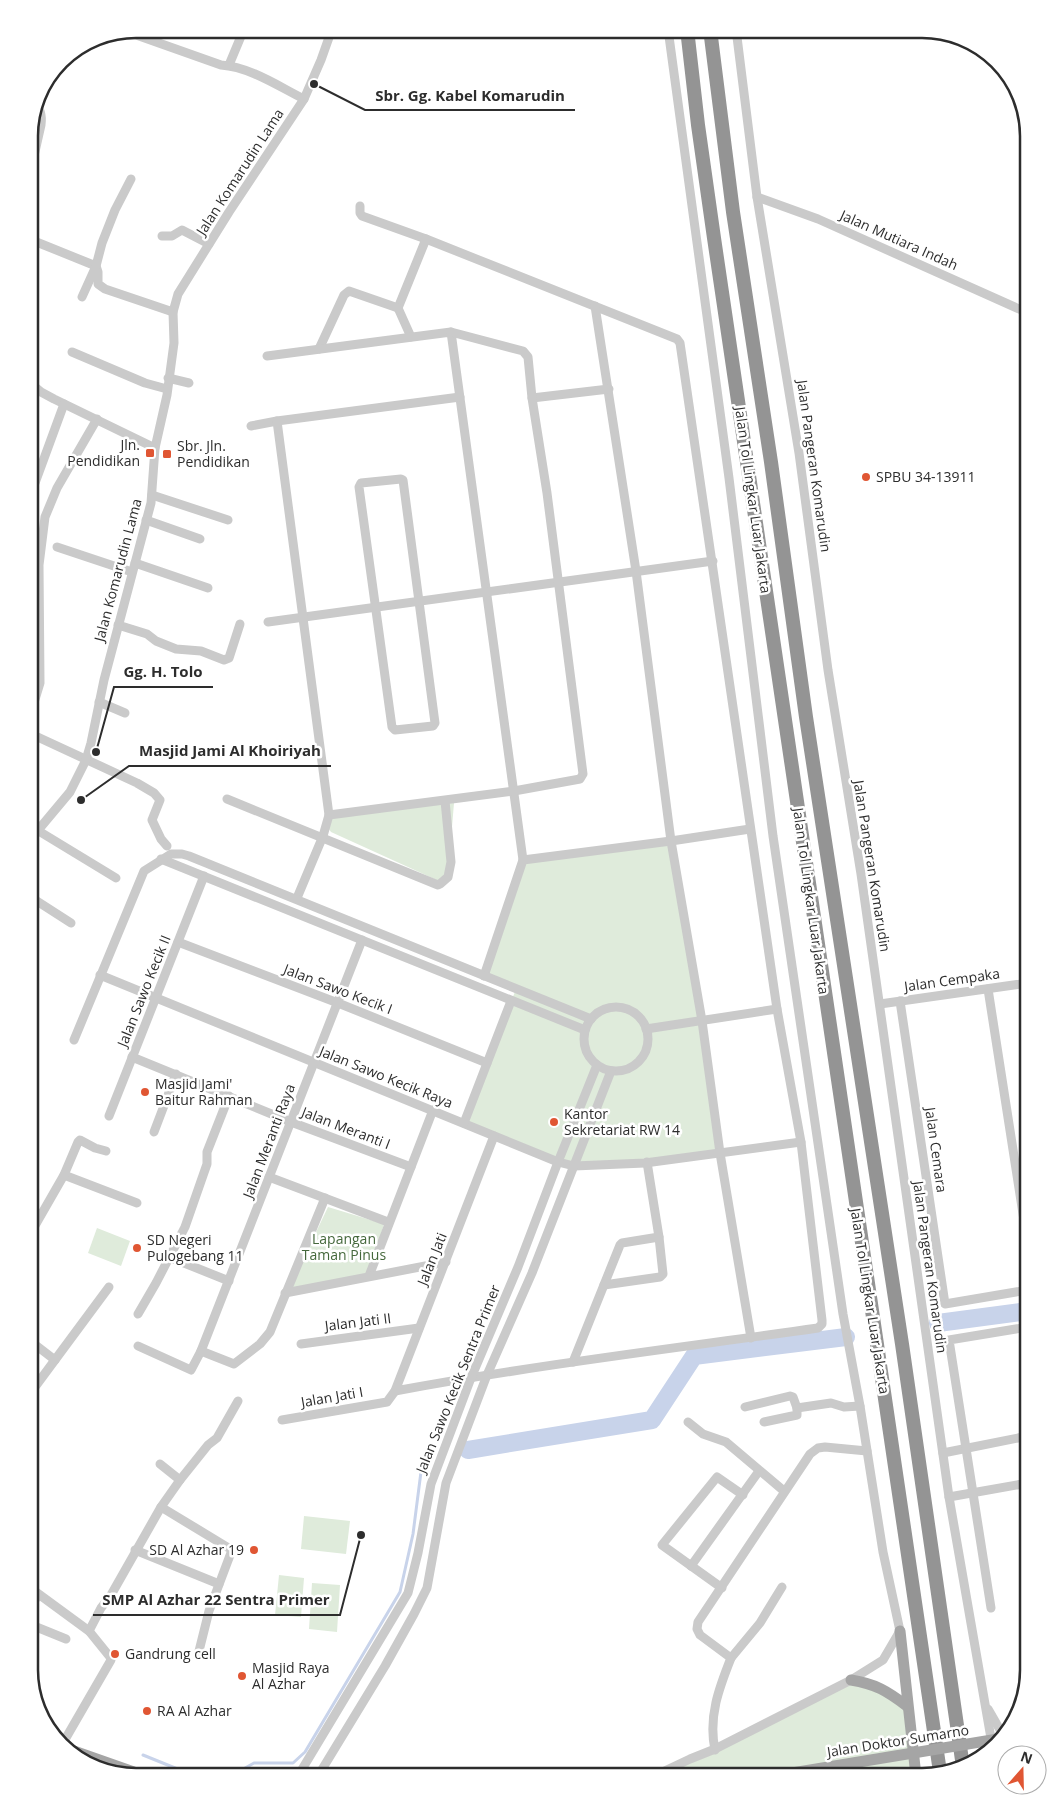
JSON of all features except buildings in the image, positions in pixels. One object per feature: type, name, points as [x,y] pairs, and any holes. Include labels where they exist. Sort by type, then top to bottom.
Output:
[{"type":"highway","name":"Jalan Tol Lingkar Luar Jakarta","points":[[688,38],[714,238],[939,1766]]},
{"type":"highway","name":"Jalan Tol Lingkar Luar Jakarta","points":[[711,38],[733,212],[771,462],[806,717],[903,1354],[962,1758]]},
{"type":"main road","points":[[900,1631],[915,1768]]},
{"type":"main road","points":[[851,1680],[877,1686],[892,1694],[907,1706]]},
{"type":"main road","name":"Jalan Doktor Sumarno","points":[[823,1768],[988,1741]]},
{"type":"main road","points":[[90,1756],[118,1766]]},
{"type":"street","points":[[145,38],[264,78],[304,99]]},
{"type":"street","points":[[229,65],[240,38]]},
{"type":"street","name":"Jalan Komarudin Lama","points":[[38,829],[70,792],[86,760],[91,744],[99,702],[152,496],[156,448],[174,344],[174,312],[180,288],[304,99],[329,38]]},
{"type":"street","points":[[669,38],[729,478],[773,836],[843,1314],[860,1406],[883,1552],[900,1631],[883,1660],[851,1680],[715,1750],[672,1768]]},
{"type":"street","name":"Jalan Pangeran Komarudin","points":[[737,38],[757,197],[800,453],[830,680],[880,1004],[949,1497],[991,1738]]},
{"type":"street","points":[[38,138],[42,117],[41,111]]},
{"type":"street","points":[[82,297],[96,266],[102,243],[115,210],[131,179]]},
{"type":"street","name":"Jalan Mutiara Indah","points":[[757,197],[818,219],[1019,309]]},
{"type":"street","points":[[360,206],[360,214],[362,216],[426,239],[595,306],[677,339],[680,343],[777,1009],[801,1142],[822,1324],[818,1328],[573,1362],[395,1391]]},
{"type":"street","points":[[162,236],[172,236],[182,230],[209,244]]},
{"type":"street","points":[[410,337],[398,308],[426,239]]},
{"type":"street","points":[[38,243],[96,266],[98,284],[100,286],[174,312]]},
{"type":"street","points":[[319,349],[344,295],[349,291],[398,308]]},
{"type":"street","points":[[595,306],[636,571],[672,841],[702,1021],[720,1153],[751,1338]]},
{"type":"street","points":[[451,332],[523,860],[484,976]]},
{"type":"street","points":[[267,356],[451,332],[524,351],[528,357],[532,398],[559,582],[583,774],[580,779],[514,792],[329,815]]},
{"type":"street","points":[[72,352],[137,380],[167,389]]},
{"type":"street","points":[[168,378],[189,382]]},
{"type":"street","points":[[532,398],[609,389]]},
{"type":"street","points":[[38,390],[156,448]]},
{"type":"street","points":[[250,426],[460,397]]},
{"type":"street","points":[[38,477],[64,404]]},
{"type":"street","points":[[38,690],[40,683],[39,565],[45,517],[57,488],[97,419]]},
{"type":"street","points":[[277,421],[329,815],[323,836],[297,898]]},
{"type":"street","points":[[403,480],[418,602],[435,723],[433,726],[395,730],[393,729],[359,487],[362,483],[403,480]]},
{"type":"street","points":[[152,496],[228,520]]},
{"type":"street","points":[[146,520],[200,539]]},
{"type":"street","points":[[57,547],[208,588]]},
{"type":"street","points":[[268,622],[713,561]]},
{"type":"street","points":[[118,625],[147,634],[156,641],[176,649],[201,651],[224,660],[229,658],[240,624]]},
{"type":"street","points":[[99,702],[125,714]]},
{"type":"street","points":[[38,737],[137,783],[159,798],[160,802],[152,820],[166,846]]},
{"type":"street","points":[[227,799],[440,884],[448,877],[451,862],[444,801]]},
{"type":"street","points":[[523,860],[672,841],[750,828]]},
{"type":"street","points":[[38,831],[116,878]]},
{"type":"street","points":[[74,1040],[144,871],[171,854],[182,854],[297,898],[420,951],[591,1019]]},
{"type":"street","points":[[161,859],[585,1030]]},
{"type":"street","name":"Jalan Sawo Kecik II","points":[[109,1116],[204,876]]},
{"type":"street","points":[[38,902],[71,923]]},
{"type":"street","points":[[321,924],[326,912]]},
{"type":"street","name":"Jalan Meranti Raya","points":[[138,1346],[191,1370],[201,1351],[229,1281],[362,940]]},
{"type":"street","name":"Jalan Sawo Kecik I","points":[[178,942],[487,1062]]},
{"type":"street","points":[[415,962],[420,951]]},
{"type":"street","name":"Jalan Sawo Kecik Raya","points":[[100,975],[558,1162],[574,1166],[647,1162],[801,1142]]},
{"type":"street","name":"Jalan Cempaka","points":[[880,1004],[1019,984]]},
{"type":"street","points":[[988,989],[1019,1176]]},
{"type":"street","points":[[464,1123],[511,1001]]},
{"type":"street","name":"Jalan Cemara","points":[[900,1001],[945,1304],[1019,1292]]},
{"type":"street","points":[[614,1007],[636,1015],[646,1029],[647,1044],[642,1057],[632,1067],[618,1071],[597,1065],[585,1050],[584,1043],[585,1030],[591,1019],[601,1011],[614,1007]]},
{"type":"street","points":[[646,1029],[777,1009]]},
{"type":"street","name":"Jalan Meranti I","points":[[132,1058],[176,1074],[291,1122],[411,1167]]},
{"type":"street","name":"Jalan Sawo Kecik Sentra Primer","points":[[303,1767],[408,1593],[418,1553],[431,1484],[470,1378],[518,1268],[597,1065]]},
{"type":"street","name":"Jalan Sawo Kecik Sentra Primer","points":[[323,1767],[385,1666],[424,1593],[446,1483],[487,1375],[532,1273],[611,1070]]},
{"type":"street","points":[[154,1132],[176,1074]]},
{"type":"street","points":[[138,1314],[185,1227],[207,1164],[207,1152],[230,1096]]},
{"type":"street","points":[[369,1276],[388,1222],[433,1110]]},
{"type":"street","name":"Jalan Jati","points":[[386,1402],[395,1391],[494,1136]]},
{"type":"street","points":[[38,1220],[64,1175],[78,1142],[80,1140],[95,1148],[106,1150]]},
{"type":"street","points":[[604,1285],[661,1276],[663,1272],[647,1162]]},
{"type":"street","points":[[64,1175],[137,1203]]},
{"type":"street","points":[[269,1177],[388,1222]]},
{"type":"street","points":[[201,1351],[227,1363],[234,1364],[266,1338],[325,1198]]},
{"type":"street","points":[[573,1362],[618,1248],[622,1243],[659,1237]]},
{"type":"street","points":[[169,1257],[229,1281]]},
{"type":"street","points":[[285,1292],[446,1262]]},
{"type":"street","points":[[518,1268],[532,1273]]},
{"type":"street","points":[[38,1383],[109,1287]]},
{"type":"street","name":"Jalan Jati II","points":[[301,1344],[419,1328]]},
{"type":"street","points":[[990,1608],[949,1340],[1019,1328]]},
{"type":"street","points":[[38,1347],[55,1360]]},
{"type":"street","points":[[745,1407],[790,1396],[795,1401],[797,1415],[764,1422]]},
{"type":"street","points":[[89,1631],[161,1507],[208,1445],[217,1438],[238,1401]]},
{"type":"street","name":"Jalan Jati I","points":[[282,1420],[386,1402]]},
{"type":"street","points":[[797,1408],[831,1403],[844,1407],[860,1406]]},
{"type":"street","points":[[688,1422],[703,1434],[726,1442],[784,1492]]},
{"type":"street","points":[[943,1453],[1019,1438]]},
{"type":"street","points":[[731,1658],[700,1635],[697,1629],[698,1622],[810,1454],[818,1448],[825,1447],[867,1451]]},
{"type":"street","points":[[160,1464],[180,1480]]},
{"type":"street","points":[[691,1566],[744,1495],[759,1471]]},
{"type":"street","points":[[722,1588],[662,1545],[717,1477],[744,1495]]},
{"type":"street","points":[[431,1484],[446,1483]]},
{"type":"street","points":[[949,1497],[1019,1485]]},
{"type":"street","points":[[161,1507],[232,1549],[209,1611],[198,1655]]},
{"type":"street","points":[[136,1550],[219,1584]]},
{"type":"street","points":[[715,1750],[713,1743],[714,1710],[717,1694],[731,1658],[760,1623],[782,1587]]},
{"type":"street","points":[[38,1595],[89,1631],[111,1660],[66,1738]]},
{"type":"street","points":[[38,1628],[66,1639]]},
{"type":"street","name":"Jalan Pangeran Komarudin","points":[[987,1707],[999,1729]]},
{"type":"green space","points":[[454,803],[449,863],[441,882],[331,832],[324,822],[334,816]]},
{"type":"green space","points":[[671,841],[720,1153],[574,1166],[464,1123],[516,989],[484,976],[523,860]]},
{"type":"green space","name":"Lapangan Taman Pinus","points":[[328,1207],[384,1224],[369,1274],[287,1293]]},
{"type":"green space","points":[[97,1228],[130,1241],[121,1266],[88,1253]]},
{"type":"green space","points":[[304,1516],[350,1521],[346,1554],[301,1549]]},
{"type":"green space","points":[[279,1575],[304,1578],[301,1617],[275,1615]]},
{"type":"green space","points":[[312,1583],[340,1585],[337,1632],[309,1629]]},
{"type":"green space","points":[[851,1680],[907,1706],[915,1768],[671,1768]]},
{"type":"waterway","points":[[938,1323],[1019,1312]]},
{"type":"waterway","points":[[468,1450],[652,1420],[694,1356],[846,1337]]},
{"type":"waterway","points":[[247,1767],[254,1763],[293,1763],[305,1752],[400,1592],[413,1534],[422,1464]]},
{"type":"waterway","points":[[143,1755],[173,1767]]},
{"type":"place","name":"Sbr. Gg. Kabel Komarudin","points":[[314,84]]},
{"type":"place","name":"Jln. Pendidikan","points":[[150,453]]},
{"type":"place","name":"Sbr. Jln. Pendidikan","points":[[167,454]]},
{"type":"place","name":"SPBU 34-13911","points":[[866,477]]},
{"type":"place","name":"Gg. H. Tolo","points":[[96,752]]},
{"type":"place","name":"Masjid Jami Al Khoiriyah","points":[[81,800]]},
{"type":"place","name":"Masjid Jami' Baitur Rahman","points":[[145,1092]]},
{"type":"place","name":"Kantor Sekretariat RW 14","points":[[554,1122]]},
{"type":"place","name":"SD Negeri Pulogebang 11","points":[[137,1248]]},
{"type":"place","name":"SMP Al Azhar 22 Sentra Primer","points":[[361,1535]]},
{"type":"place","name":"SD Al Azhar 19","points":[[254,1550]]},
{"type":"place","name":"Gandrung cell","points":[[115,1654]]},
{"type":"place","name":"Masjid Raya Al Azhar","points":[[242,1676]]},
{"type":"place","name":"RA Al Azhar","points":[[147,1711]]}]
